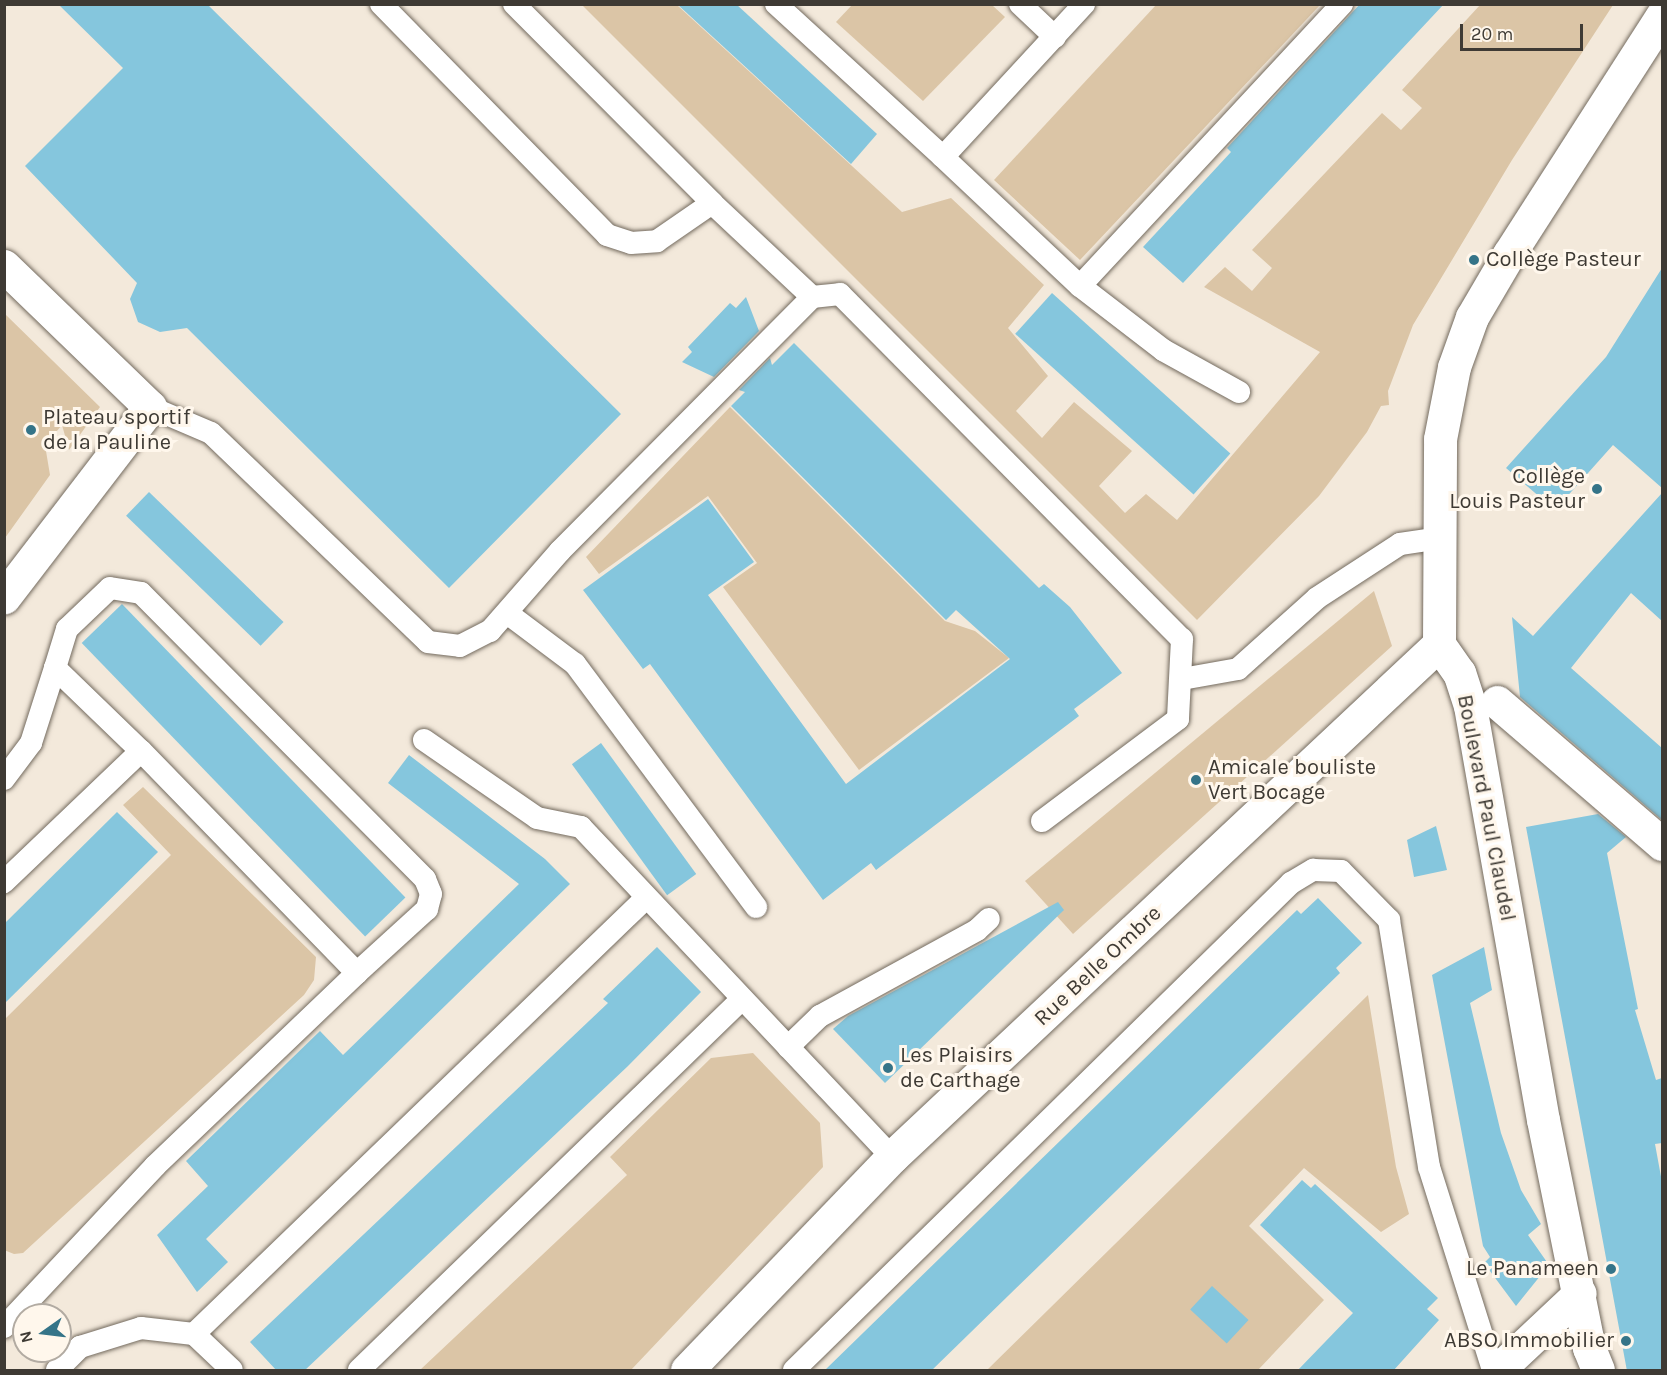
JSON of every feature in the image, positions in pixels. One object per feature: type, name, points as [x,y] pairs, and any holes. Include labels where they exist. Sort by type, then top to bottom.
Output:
[{"type":"street","points":[[1439,644],[1440,439],[1445,404],[1473,317],[1509,254],[1662,16]]},
{"type":"street","points":[[4,266],[150,407],[4,597]]},
{"type":"street","name":"Rue Belle Ombre","points":[[687,1371],[892,1157],[1439,644]]},
{"type":"street","name":"Boulevard Paul Claudel","points":[[1439,644],[1459,673],[1470,706],[1543,1120],[1580,1293],[1589,1348],[1598,1371]]},
{"type":"street","points":[[1497,702],[1662,844]]},
{"type":"street","points":[[1496,1371],[1580,1293]]},
{"type":"lane","points":[[381,4],[607,235],[631,243],[657,241],[712,203]]},
{"type":"lane","points":[[514,4],[712,203],[813,297]]},
{"type":"lane","points":[[776,4],[1080,286],[1163,350],[1239,392]]},
{"type":"lane","points":[[1020,4],[1055,37]]},
{"type":"lane","points":[[943,157],[1084,4]]},
{"type":"lane","points":[[1080,286],[1342,4]]},
{"type":"lane","points":[[150,407],[211,433],[428,642],[460,646],[490,631],[560,551],[813,297],[840,294],[1182,639],[1182,680],[1178,719],[1042,821]]},
{"type":"lane","points":[[1182,680],[1238,669],[1317,598],[1400,544],[1440,538]]},
{"type":"lane","points":[[4,779],[31,743],[68,629],[110,588],[127,588],[141,593],[425,879],[431,894],[427,909],[155,1166],[4,1327]]},
{"type":"lane","points":[[507,613],[575,664],[756,907]]},
{"type":"lane","points":[[55,669],[141,751],[357,973]]},
{"type":"lane","points":[[424,740],[537,818],[581,827],[892,1157]]},
{"type":"lane","points":[[4,882],[141,751]]},
{"type":"lane","points":[[794,1371],[1291,883],[1313,870],[1341,871],[1389,920],[1429,1167],[1496,1371]]},
{"type":"lane","points":[[194,1334],[646,898]]},
{"type":"lane","points":[[789,1047],[820,1016],[977,930],[989,919]]},
{"type":"lane","points":[[359,1371],[742,999]]},
{"type":"lane","points":[[57,1371],[80,1347],[141,1329],[194,1334],[232,1371]]},
{"type":"shaded area","points":[[582,5],[677,5],[902,212],[951,198],[1044,285],[1008,328],[1048,376],[1016,411],[1042,438],[1074,402],[1132,451],[1099,486],[1125,513],[1146,494],[1177,520],[1320,352],[1204,287],[1225,267],[1252,291],[1272,268],[1252,250],[1382,113],[1401,130],[1422,108],[1402,90],[1480,5],[1613,5],[1512,160],[1413,325],[1388,391],[1389,405],[1381,406],[1367,432],[1319,496],[1197,620]]},
{"type":"shaded area","points":[[852,5],[992,5],[1005,17],[923,101],[836,22]]},
{"type":"shaded area","points":[[1156,5],[1320,5],[1080,260],[994,180]]},
{"type":"shaded area","name":"Plateau sportif de la Pauline","points":[[5,314],[100,407],[69,450],[62,425],[45,445],[50,475],[5,538]]},
{"type":"shaded area","points":[[730,407],[945,621],[975,631],[1009,658],[859,770],[723,587],[757,563],[708,496],[599,574],[586,557]]},
{"type":"shaded area","name":"Amicale bouliste Vert Bocage","points":[[1374,591],[1392,646],[1073,934],[1025,881]]},
{"type":"shaded area","points":[[143,787],[316,957],[314,980],[304,995],[23,1253],[14,1254],[4,1250],[5,1019],[171,855],[123,805]]},
{"type":"shaded area","points":[[1368,995],[1396,1167],[1409,1214],[1381,1232],[1304,1168],[1249,1226],[1324,1300],[1258,1370],[987,1370]]},
{"type":"shaded area","points":[[753,1053],[820,1123],[823,1167],[631,1370],[420,1370],[627,1175],[610,1157],[711,1058]]},
{"type":"building","points":[[58,4],[207,4],[621,414],[449,588],[187,328],[160,332],[138,322],[130,299],[137,283],[25,166],[123,68]]},
{"type":"building","points":[[677,4],[736,4],[877,134],[851,164]]},
{"type":"building","points":[[1360,4],[1444,4],[1183,283],[1143,247],[1231,152],[1227,148]]},
{"type":"building","points":[[1662,268],[1662,488],[1613,445],[1555,510],[1506,468],[1606,357]]},
{"type":"building","points":[[1052,293],[1230,454],[1194,494],[1015,334]]},
{"type":"building","points":[[746,297],[759,331],[714,377],[682,362],[692,352],[688,347],[730,303],[736,308]]},
{"type":"building","points":[[794,343],[1039,588],[1044,584],[1070,607],[1122,673],[1074,709],[1079,716],[876,870],[871,863],[823,900],[650,664],[643,669],[583,590],[708,499],[754,562],[708,595],[846,784],[1010,659],[956,610],[946,620],[731,406],[745,392],[739,390],[770,358],[772,365]]},
{"type":"building","points":[[149,492],[284,622],[261,646],[126,516]]},
{"type":"building","points":[[1662,493],[1662,621],[1631,593],[1571,668],[1662,748],[1662,820],[1520,697],[1512,617],[1533,636]]},
{"type":"building","points":[[122,604],[405,897],[365,936],[82,643]]},
{"type":"building","points":[[601,743],[696,874],[667,895],[572,764]]},
{"type":"building","points":[[409,755],[545,859],[570,884],[206,1239],[228,1262],[197,1292],[157,1235],[208,1186],[186,1161],[320,1031],[343,1055],[519,884],[388,783]]},
{"type":"building","points":[[117,812],[158,852],[4,1004],[4,924]]},
{"type":"building","points":[[1598,814],[1626,837],[1607,853],[1638,1009],[1635,1010],[1656,1080],[1662,1078],[1662,1143],[1655,1144],[1662,1182],[1662,1371],[1627,1371],[1526,827]]},
{"type":"building","points":[[1436,826],[1447,870],[1414,877],[1407,840]]},
{"type":"building","points":[[1318,898],[1362,943],[1336,968],[1340,973],[931,1371],[824,1371],[1297,910],[1301,914]]},
{"type":"building","points":[[1058,902],[1064,910],[885,1083],[833,1029],[848,1016]]},
{"type":"building","points":[[657,947],[701,992],[628,1066],[304,1371],[277,1371],[250,1342],[608,1003],[603,999]]},
{"type":"building","points":[[1484,947],[1492,990],[1470,1003],[1501,1133],[1521,1190],[1541,1224],[1528,1235],[1549,1265],[1516,1306],[1484,1263],[1490,1257],[1483,1246],[1432,975]]},
{"type":"building","points":[[1302,1180],[1311,1188],[1315,1184],[1438,1298],[1427,1309],[1439,1320],[1393,1371],[1297,1371],[1353,1313],[1260,1225]]},
{"type":"building","points":[[1212,1286],[1249,1320],[1227,1344],[1190,1309]]},
{"type":"place","name":"Collège Pasteur","points":[[1474,260]]},
{"type":"place","name":"Plateau sportif de la Pauline","points":[[31,430]]},
{"type":"place","name":"Collège Louis Pasteur","points":[[1597,489]]},
{"type":"place","name":"Amicale bouliste Vert Bocage","points":[[1196,780]]},
{"type":"place","name":"Les Plaisirs de Carthage","points":[[888,1068]]},
{"type":"place","name":"Le Panameen","points":[[1611,1269]]},
{"type":"place","name":"ABSO Immobilier","points":[[1626,1341]]}]
